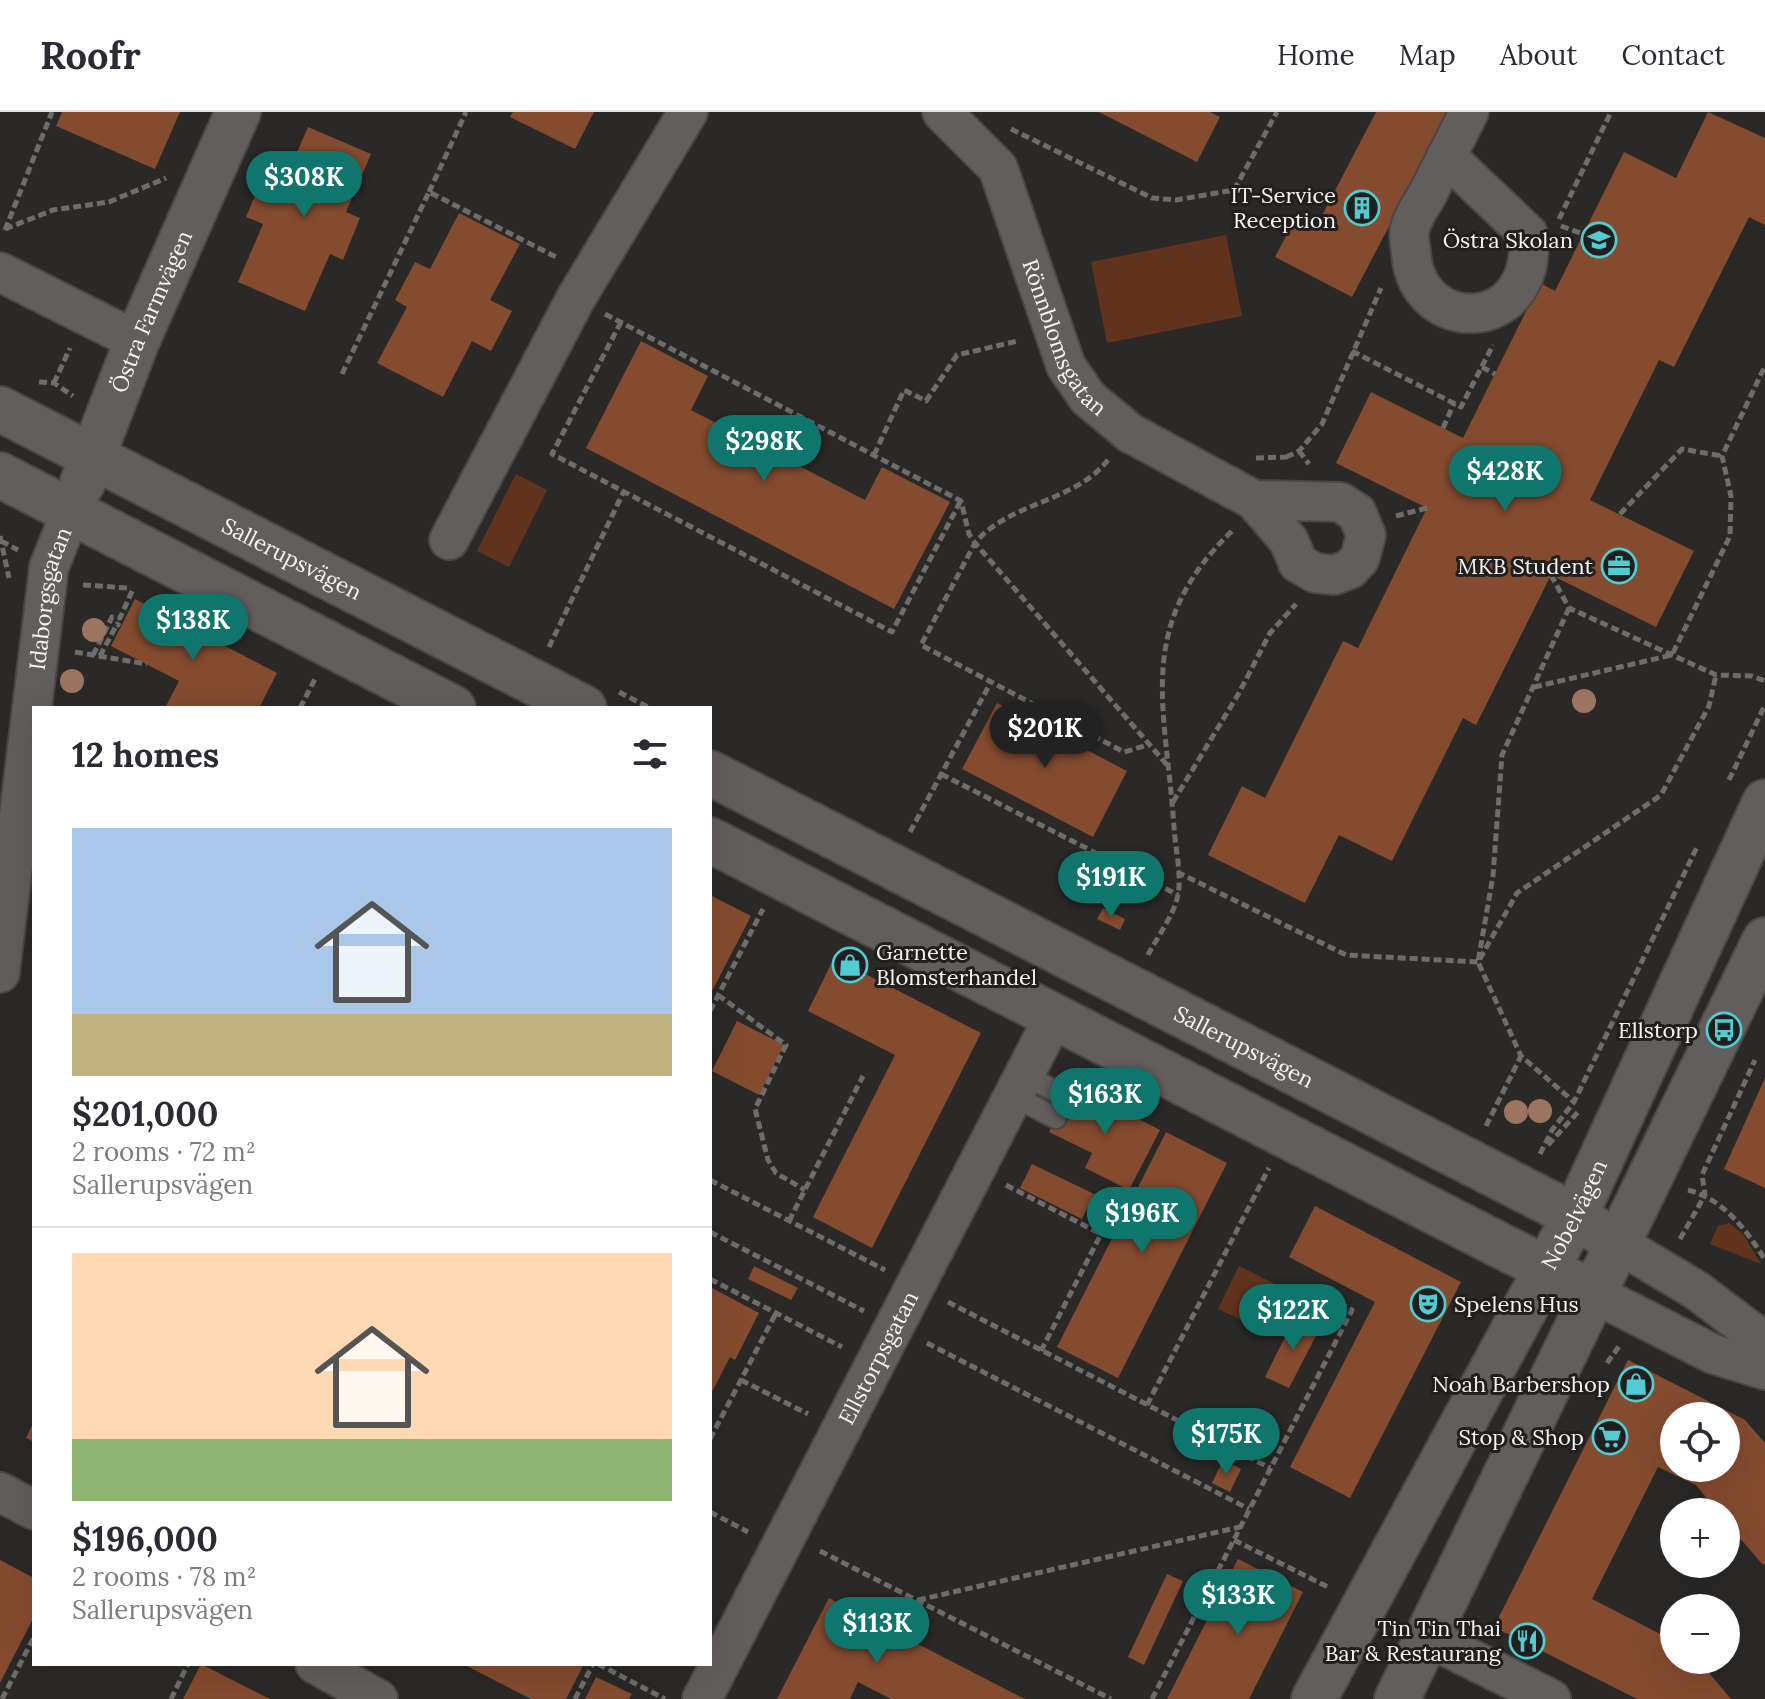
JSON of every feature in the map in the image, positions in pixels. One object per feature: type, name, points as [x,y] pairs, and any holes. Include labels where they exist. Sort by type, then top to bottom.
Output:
[{"type":"main road","name":"Östra Farmvägen","points":[[71,512],[137,341],[238,112]]},
{"type":"main road","name":"Sallerupsvägen","points":[[0,409],[580,706]]},
{"type":"main road","points":[[0,475],[449,706]]},
{"type":"main road","name":"Sallerupsvägen","points":[[712,774],[1575,1216],[1619,1244]]},
{"type":"main road","name":"Nobelvägen","points":[[1314,1699],[1575,1216],[1745,796]]},
{"type":"main road","points":[[712,841],[1595,1294]]},
{"type":"main road","points":[[1397,1699],[1765,940]]},
{"type":"street","points":[[449,540],[584,286],[688,112]]},
{"type":"street","name":"Rönnblomsgatan","points":[[942,112],[998,168],[1066,366],[1088,398],[1130,433],[1248,511]]},
{"type":"street","points":[[1446,156],[1469,112]]},
{"type":"street","points":[[0,272],[137,341]]},
{"type":"street","name":"Idaborgsgatan","points":[[0,973],[49,567],[71,512]]},
{"type":"street","name":"Ellstorpsgatan","points":[[702,1699],[1054,1017]]},
{"type":"street","name":"Sallerupsvägen","points":[[1619,1244],[1696,1290],[1765,1342]]},
{"type":"street","points":[[1595,1294],[1713,1354],[1765,1370]]},
{"type":"street","points":[[0,1492],[32,1509]]},
{"type":"street","points":[[1427,1637],[1551,1699]]},
{"type":"street","points":[[319,1666],[378,1699]]},
{"type":"lane","points":[[1018,1086],[1067,1097]]},
{"type":"lane","points":[[1018,1086],[1056,1118]]},
{"type":"path","points":[[0,241],[52,112]]},
{"type":"path","points":[[342,374],[466,112]]},
{"type":"path","points":[[1009,132],[1013,128],[1152,198],[1176,200],[1234,190],[1277,112]]},
{"type":"path","points":[[1000,125],[1016,142]]},
{"type":"path","points":[[5,229],[53,210],[109,202],[167,177]]},
{"type":"path","points":[[429,192],[584,286],[621,322],[961,501],[969,534],[975,543],[1168,767]]},
{"type":"path","points":[[1556,225],[1583,234]]},
{"type":"path","points":[[1279,465],[1299,451],[1322,424],[1384,283]]},
{"type":"path","points":[[621,322],[552,454],[892,632],[961,501]]},
{"type":"path","points":[[874,455],[904,390],[926,401],[940,375],[957,355],[1025,340]]},
{"type":"path","points":[[1672,655],[1730,536],[1734,517],[1722,456],[1765,366]]},
{"type":"path","points":[[1482,367],[1495,374]]},
{"type":"path","points":[[42,383],[54,383]]},
{"type":"path","points":[[1443,428],[1454,403]]},
{"type":"path","points":[[1130,433],[1101,469],[1063,495],[987,529],[975,543],[921,645],[1124,752],[1149,744]]},
{"type":"path","points":[[1620,514],[1682,449],[1722,456]]},
{"type":"path","points":[[1249,457],[1287,457]]},
{"type":"path","points":[[546,655],[624,491]]},
{"type":"path","points":[[1146,959],[1178,895],[1172,803],[1160,702],[1172,621],[1206,556],[1248,511]]},
{"type":"path","points":[[0,536],[9,579],[7,594]]},
{"type":"path","points":[[1551,575],[1569,608],[1716,675],[1752,676],[1765,681]]},
{"type":"path","points":[[97,656],[112,617],[120,618],[133,589]]},
{"type":"path","points":[[1172,803],[1239,693],[1270,633],[1304,594]]},
{"type":"path","points":[[1569,608],[1502,755],[1493,876],[1478,962],[1521,1056],[1574,1102]]},
{"type":"path","points":[[97,656],[117,624],[120,626]]},
{"type":"path","points":[[39,646],[147,664]]},
{"type":"path","points":[[1533,687],[1672,655]]},
{"type":"path","points":[[1478,962],[1517,893],[1661,795],[1709,706],[1716,675]]},
{"type":"path","points":[[907,838],[991,682]]},
{"type":"path","points":[[1745,796],[1765,705]]},
{"type":"path","points":[[941,774],[1178,895]]},
{"type":"path","points":[[1540,1155],[1574,1102],[1704,833]]},
{"type":"path","points":[[1177,872],[1346,955],[1478,962]]},
{"type":"path","points":[[712,1007],[780,876]]},
{"type":"path","points":[[718,995],[786,1045],[755,1109],[768,1160],[776,1173],[805,1190]]},
{"type":"path","points":[[1484,1131],[1521,1056]]},
{"type":"path","points":[[789,1221],[863,1076]]},
{"type":"path","points":[[1147,1405],[1286,1136]]},
{"type":"path","points":[[975,1170],[1101,1234]]},
{"type":"path","points":[[712,1181],[1270,1468]]},
{"type":"path","points":[[1041,1351],[1121,1195]]},
{"type":"path","points":[[1705,1195],[1746,1229],[1765,1260]]},
{"type":"path","points":[[712,1233],[1249,1509]]},
{"type":"path","points":[[712,1280],[875,1364]]},
{"type":"path","points":[[1152,1699],[1352,1310],[1308,1287]]},
{"type":"path","points":[[712,1435],[776,1313]]},
{"type":"path","points":[[741,1380],[841,1430]]},
{"type":"path","points":[[916,1600],[1241,1527]]},
{"type":"path","points":[[787,1535],[1111,1699]]},
{"type":"path","points":[[1234,1540],[1331,1588]]},
{"type":"path","points":[[2,1699],[32,1641]]},
{"type":"path","points":[[171,1699],[187,1666]]},
{"type":"path","points":[[575,1699],[594,1666]]},
{"type":"path","points":[[599,1666],[665,1699]]},
{"type":"shaded area","points":[[1226,235],[1242,316],[1107,343],[1091,262]]},
{"type":"shaded area","points":[[516,474],[547,490],[509,567],[477,551]]},
{"type":"shaded area","points":[[1729,1223],[1743,1234],[1761,1264],[1710,1244],[1718,1226]]},
{"type":"shaded area","points":[[1239,1266],[1281,1287],[1261,1329],[1218,1309]]},
{"type":"building","points":[[62,112],[180,112],[155,169],[56,126]]},
{"type":"building","points":[[513,112],[594,112],[575,149],[510,117]]},
{"type":"building","points":[[1099,112],[1210,112],[1220,117],[1197,162]]},
{"type":"building","name":"IT-Service Reception","points":[[1376,112],[1461,112],[1407,192],[1352,297],[1275,257],[1295,219],[1315,229]]},
{"type":"building","points":[[1708,112],[1765,138],[1765,225],[1749,217],[1674,367],[1659,360],[1590,500],[1694,551],[1656,627],[1551,575],[1476,725],[1463,718],[1392,861],[1339,835],[1305,903],[1208,855],[1242,786],[1265,798],[1343,641],[1358,648],[1427,508],[1336,463],[1371,392],[1463,438],[1540,283],[1555,291],[1624,152],[1676,178]]},
{"type":"building","points":[[308,127],[371,154],[346,212],[360,218],[343,260],[330,254],[305,311],[238,282],[263,224],[246,217],[262,179],[282,187]]},
{"type":"building","points":[[459,213],[520,244],[490,300],[512,311],[491,351],[472,341],[443,397],[377,363],[407,307],[395,300],[415,262],[430,269]]},
{"type":"building","points":[[641,341],[708,376],[691,410],[865,500],[882,467],[950,502],[894,609],[586,448]]},
{"type":"building","points":[[135,599],[277,673],[260,706],[166,706],[179,681],[111,646]]},
{"type":"building","points":[[997,703],[1127,771],[1093,837],[962,769]]},
{"type":"building","points":[[712,896],[751,916],[712,991]]},
{"type":"building","points":[[1103,908],[1125,919],[1120,930],[1097,919]]},
{"type":"building","points":[[834,958],[981,1033],[872,1248],[813,1217],[895,1055],[808,1011]]},
{"type":"building","points":[[737,1021],[784,1045],[759,1095],[712,1071]]},
{"type":"building","points":[[1765,1078],[1765,1188],[1724,1169]]},
{"type":"building","points":[[1073,1085],[1160,1130],[1129,1190],[1085,1168],[1092,1153],[1049,1132]]},
{"type":"building","points":[[1166,1132],[1227,1163],[1118,1378],[1057,1347]]},
{"type":"building","points":[[1032,1164],[1094,1194],[1082,1219],[1020,1188]]},
{"type":"building","points":[[1315,1206],[1461,1282],[1350,1498],[1290,1467],[1375,1302],[1289,1257]]},
{"type":"building","points":[[754,1266],[798,1288],[791,1300],[748,1279]]},
{"type":"building","points":[[712,1288],[759,1313],[735,1360],[730,1357],[712,1392]]},
{"type":"building","points":[[1307,1296],[1343,1315],[1338,1324],[1302,1305]]},
{"type":"building","points":[[1296,1315],[1320,1328],[1289,1388],[1265,1377]]},
{"type":"building","points":[[1628,1360],[1710,1402],[1660,1402],[1660,1468],[1592,1599],[1660,1634],[1660,1674],[1710,1674],[1731,1699],[1637,1699],[1494,1627]]},
{"type":"building","points":[[1740,1417],[1745,1420],[1765,1443],[1763,1565],[1740,1538],[1740,1498],[1707,1498],[1690,1482],[1740,1482]]},
{"type":"building","points":[[32,1425],[32,1441],[26,1438]]},
{"type":"building","points":[[1223,1460],[1241,1469],[1230,1492],[1212,1483]]},
{"type":"building","points":[[1238,1559],[1303,1592],[1249,1699],[1167,1699]]},
{"type":"building","points":[[0,1560],[32,1577],[32,1621],[0,1683]]},
{"type":"building","points":[[1167,1574],[1183,1581],[1144,1665],[1128,1657]]},
{"type":"building","points":[[829,1598],[1025,1699],[891,1699],[858,1682],[850,1699],[777,1699]]},
{"type":"building","points":[[200,1666],[205,1666],[270,1699],[183,1699]]},
{"type":"building","points":[[467,1666],[583,1666],[566,1699],[531,1699]]},
{"type":"building","points":[[596,1677],[632,1694],[629,1699],[585,1699]]},
{"type":"place","name":"IT-Service Reception","points":[[1362,208]]},
{"type":"place","name":"Östra Skolan","points":[[1599,240]]},
{"type":"place","name":"MKB Student","points":[[1619,566]]},
{"type":"place","name":"Garnette Blomsterhandel","points":[[850,965]]},
{"type":"place","name":"Ellstorp","points":[[1724,1030]]},
{"type":"place","name":"Spelens Hus","points":[[1428,1304]]},
{"type":"place","name":"Noah Barbershop","points":[[1636,1384]]},
{"type":"place","name":"Stop & Shop","points":[[1610,1437]]},
{"type":"place","name":"Tin Tin Thai Bar & Restaurang","points":[[1527,1641]]}]
